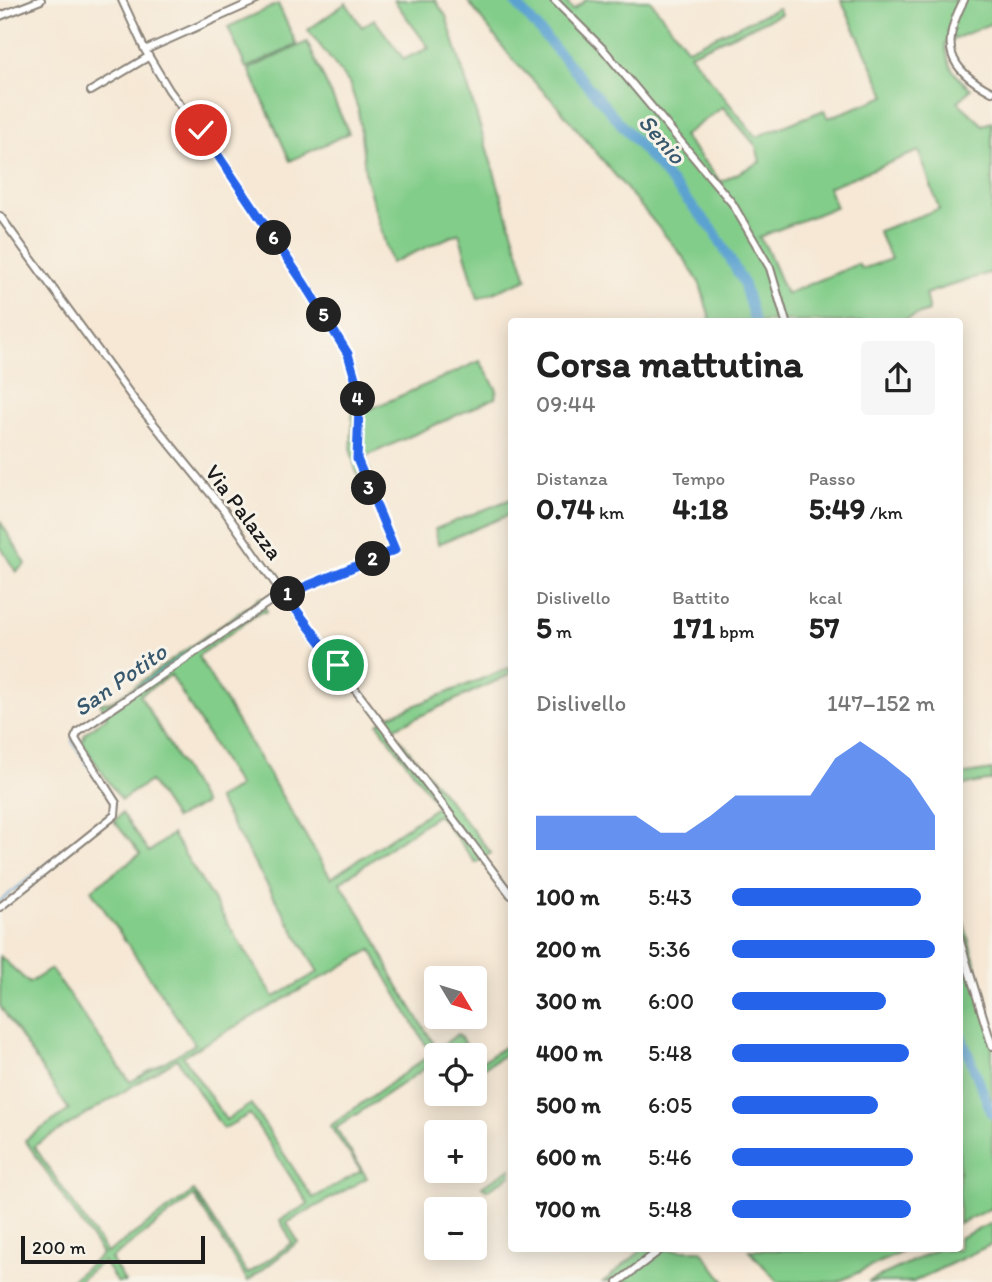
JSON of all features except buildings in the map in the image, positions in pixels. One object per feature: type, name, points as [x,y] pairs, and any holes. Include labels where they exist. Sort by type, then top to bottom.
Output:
[{"type":"street","points":[[0,16],[41,0]]},
{"type":"street","points":[[0,907],[115,815],[116,803],[77,742],[75,738],[78,732],[283,594],[395,550],[357,459],[359,408],[348,354],[275,239],[201,130],[169,90],[147,54],[122,0]]},
{"type":"street","points":[[92,91],[147,54],[257,0]]},
{"type":"street","points":[[554,0],[603,49],[732,203],[769,268],[785,318]]},
{"type":"street","points":[[964,0],[953,22],[949,47],[967,78],[992,92]]},
{"type":"street","name":"Via Palazza","points":[[0,216],[135,401],[224,510],[283,594],[508,891]]},
{"type":"street","points":[[963,951],[992,1046]]},
{"type":"street","points":[[618,1282],[657,1252]]},
{"type":"green space","points":[[394,0],[435,0],[446,16],[527,279],[478,299],[459,233],[391,263],[366,179],[358,109],[349,83],[308,30],[346,3],[362,27],[374,19],[404,59],[429,48]]},
{"type":"green space","points":[[467,0],[565,0],[573,10],[586,0],[650,0],[688,49],[778,8],[781,14],[690,54],[756,137],[824,110],[828,118],[886,96],[841,0],[992,0],[992,23],[945,43],[952,69],[971,89],[958,102],[983,125],[992,122],[992,272],[925,294],[929,311],[909,318],[710,318],[700,284],[684,258],[556,104],[513,60]],"holes":[[[723,107],[756,146],[760,162],[721,182],[683,136]],[[919,151],[939,209],[878,231],[891,259],[862,269],[858,264],[786,294],[759,237],[836,207],[828,187]]]},
{"type":"green space","points":[[278,4],[297,45],[246,68],[228,27]]},
{"type":"green space","points":[[307,42],[349,133],[290,161],[249,69]]},
{"type":"green space","points":[[480,361],[497,390],[495,398],[364,457],[370,471],[357,474],[351,452],[353,405],[348,395],[365,385],[366,411]]},
{"type":"green space","points":[[508,500],[508,515],[438,544],[435,529]]},
{"type":"green space","points":[[0,521],[26,564],[16,572],[0,546]]},
{"type":"green space","points":[[261,597],[267,612],[260,612],[198,656],[331,878],[438,806],[378,724],[389,716],[508,668],[508,675],[392,729],[491,853],[476,863],[437,815],[340,882],[375,938],[391,974],[433,1043],[425,1043],[371,950],[183,1056],[226,1120],[251,1104],[313,1198],[361,1171],[330,1126],[424,1059],[424,1069],[336,1128],[367,1178],[287,1223],[298,1242],[248,1281],[194,1196],[111,1259],[125,1282],[117,1282],[103,1261],[77,1282],[69,1282],[102,1254],[25,1140],[69,1110],[0,1006],[0,956],[29,983],[51,969],[130,1082],[195,1044],[91,890],[140,854],[114,821],[122,813],[149,852],[172,834],[274,997],[318,972],[217,799],[239,787],[171,675],[140,695],[204,804],[175,819],[150,781],[121,800],[82,743],[85,733],[107,717],[100,703],[110,702],[129,690]],"holes":[[[177,1059],[223,1129],[250,1114],[308,1204],[280,1220],[292,1243],[248,1274],[194,1191],[107,1253],[34,1146]]]},
{"type":"green space","points":[[992,770],[992,780],[963,785],[963,774]]},
{"type":"green space","points":[[963,920],[992,1023],[992,1210],[991,1208],[963,1222]]},
{"type":"green space","points":[[458,1034],[464,1043],[445,1043]]},
{"type":"green space","points":[[508,1045],[508,1053],[487,1066],[487,1058]]},
{"type":"green space","points":[[508,1170],[508,1177],[487,1190],[482,1186]]},
{"type":"green space","points":[[992,1223],[992,1244],[913,1282],[868,1282],[932,1252],[963,1252],[963,1236]]},
{"type":"green space","points":[[640,1252],[702,1252],[725,1282],[603,1282]]},
{"type":"green space","points":[[751,1252],[902,1252],[838,1282],[778,1282]]},
{"type":"waterway","name":"Senio","points":[[513,0],[714,231],[743,282],[754,318]]},
{"type":"waterway","name":"San Potito","points":[[118,701],[275,592]]},
{"type":"waterway","name":"San Potito","points":[[76,731],[72,741],[95,776]]},
{"type":"waterway","name":"San Potito","points":[[0,901],[110,815],[114,805],[111,801]]},
{"type":"waterway","name":"Senio","points":[[963,1041],[992,1114]]},
{"type":"route","points":[[201,130],[348,354],[355,378],[359,408],[357,459],[395,550],[285,595],[338,665]]}]
